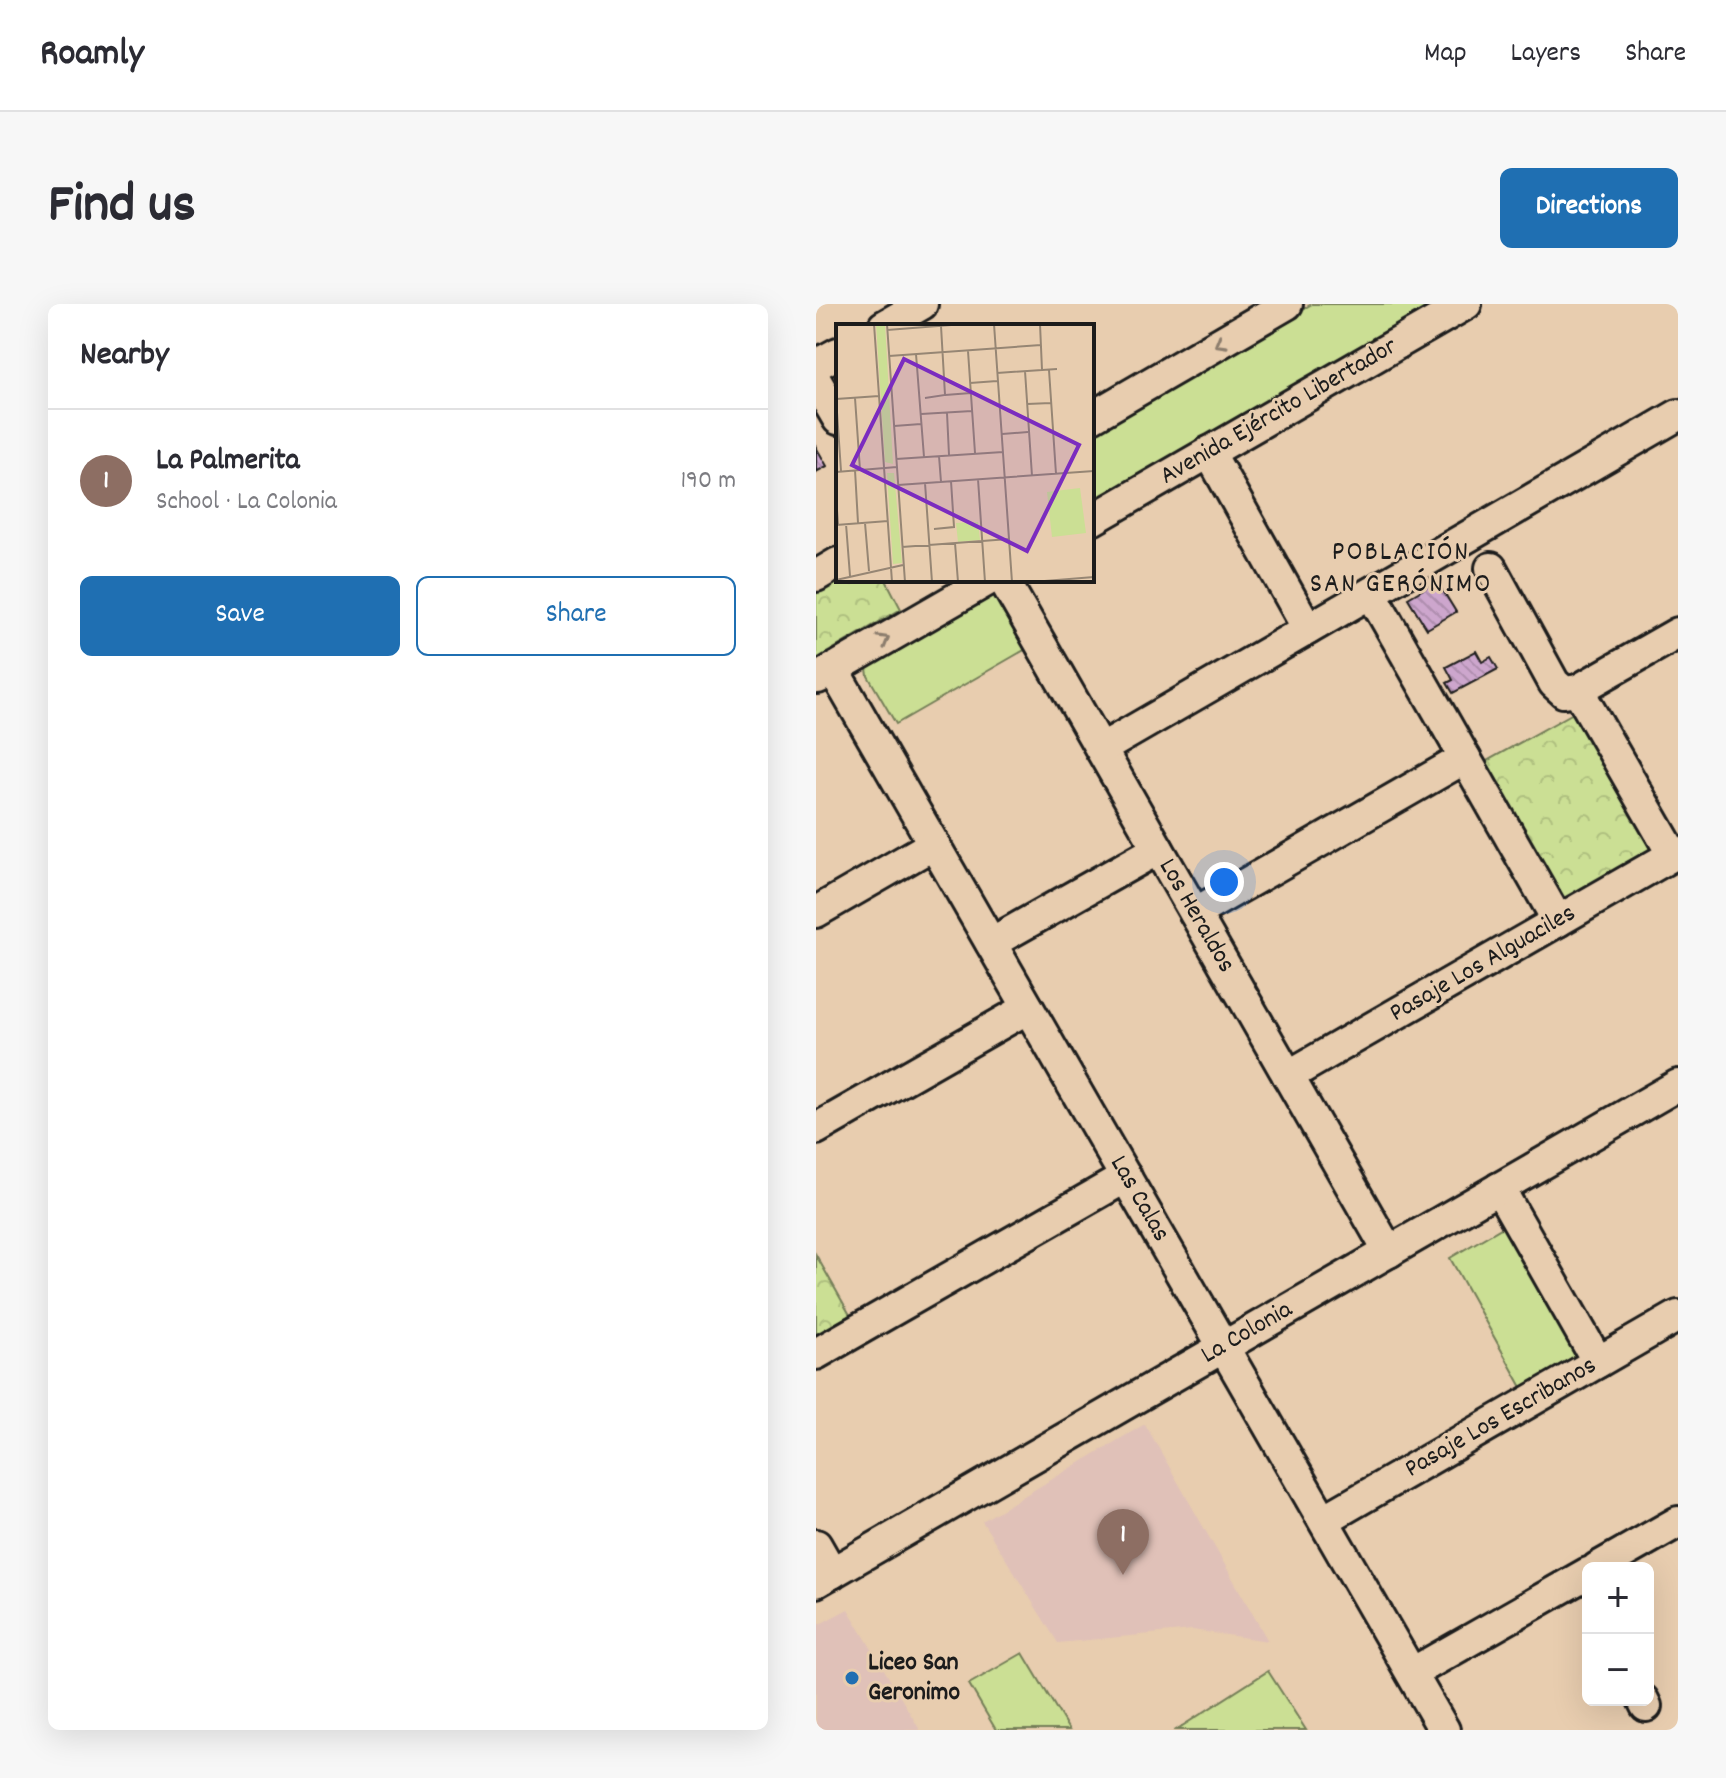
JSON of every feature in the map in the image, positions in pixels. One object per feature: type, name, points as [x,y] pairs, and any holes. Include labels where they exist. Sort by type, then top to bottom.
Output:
[{"type":"street","points":[[887,324],[922,304]]},
{"type":"street","points":[[1094,416],[1287,304]]},
{"type":"street","name":"Avenida Ejército Libertador","points":[[1094,519],[1466,304]]},
{"type":"street","points":[[816,365],[836,354]]},
{"type":"street","points":[[816,381],[836,416]]},
{"type":"street","points":[[1101,749],[1678,415]]},
{"type":"street","points":[[1209,452],[1308,629]]},
{"type":"street","points":[[816,576],[836,564]]},
{"type":"street","points":[[1491,568],[1554,683],[1564,692],[1578,690],[1678,633]]},
{"type":"street","points":[[824,674],[938,592],[980,582]]},
{"type":"street","name":"Los Heraldos","points":[[1005,582],[1389,1252]]},
{"type":"street","points":[[1371,593],[1558,921]]},
{"type":"street","name":"Las Calas","points":[[824,674],[934,844],[1444,1730]]},
{"type":"street","points":[[1578,690],[1676,854]]},
{"type":"street","points":[[1195,913],[1465,758]]},
{"type":"street","points":[[816,912],[934,844]]},
{"type":"street","points":[[991,943],[1158,849]]},
{"type":"street","name":"Pasaje Los Alguaciles","points":[[1288,1076],[1676,854]]},
{"type":"street","points":[[816,1129],[1028,1008]]},
{"type":"street","name":"La Colonia","points":[[824,1577],[1678,1085]]},
{"type":"street","points":[[816,1354],[1126,1177]]},
{"type":"street","points":[[1499,1188],[1598,1362]]},
{"type":"street","name":"Pasaje Los Escribanos","points":[[1324,1520],[1678,1316]]},
{"type":"street","points":[[1616,1562],[1678,1522]]},
{"type":"street","points":[[816,1545],[824,1577]]},
{"type":"street","points":[[1412,1673],[1582,1584]]},
{"type":"shaded area","points":[[1145,1424],[1268,1641],[1192,1630],[1058,1643],[982,1521]]},
{"type":"shaded area","name":"Liceo San Geronimo","points":[[848,1609],[920,1730],[816,1730],[816,1626]]},
{"type":"green space","points":[[1312,304],[1434,304],[1094,500],[1094,428]]},
{"type":"green space","points":[[836,581],[887,582],[901,609],[816,659],[816,593]]},
{"type":"green space","points":[[992,586],[1026,649],[896,724],[868,676],[866,661]]},
{"type":"green space","points":[[1575,712],[1653,849],[1567,900],[1552,901],[1478,766]]},
{"type":"green space","points":[[1508,1224],[1580,1354],[1523,1389],[1450,1258]]},
{"type":"green space","points":[[816,1255],[850,1315],[816,1335]]},
{"type":"green space","points":[[1023,1653],[1069,1730],[996,1730],[969,1684]]},
{"type":"green space","points":[[1268,1671],[1306,1730],[1176,1730]]},
{"type":"building","points":[[816,447],[827,466],[816,472]]},
{"type":"building","points":[[1437,581],[1456,612],[1427,629],[1408,598]]},
{"type":"building","points":[[1476,651],[1482,662],[1491,657],[1498,669],[1453,693],[1447,683],[1453,680],[1446,667]]},
{"type":"place","name":"La Palmerita","points":[[1123,1575]]},
{"type":"place","name":"Liceo San Geronimo","points":[[852,1678]]},
{"type":"district","name":"POBLACIÓN SAN GERÓNIMO","points":[[1401,570]]}]
